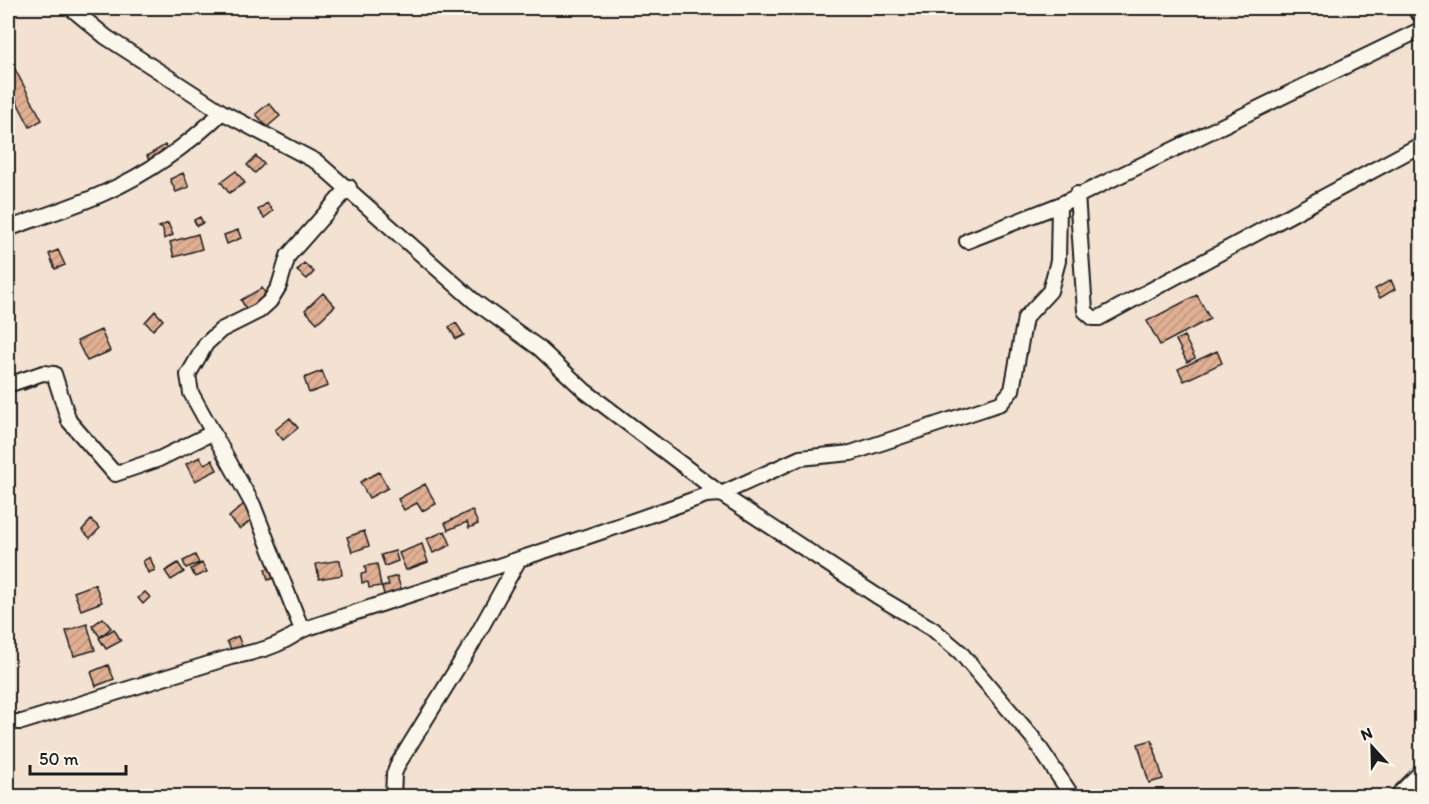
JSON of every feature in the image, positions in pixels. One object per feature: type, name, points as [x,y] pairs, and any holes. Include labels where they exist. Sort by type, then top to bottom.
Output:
[{"type":"main road","points":[[1419,8],[1422,11]]},
{"type":"street","points":[[71,8],[106,37],[222,112],[317,162],[349,188],[474,302],[539,348],[585,391],[721,494],[877,596],[934,630],[951,645],[1033,738],[1072,796]]},
{"type":"street","points":[[967,242],[1059,205],[1077,194],[1422,29]]},
{"type":"street","points":[[8,229],[114,188],[153,166],[200,133],[222,112]]},
{"type":"street","points":[[1077,194],[1085,311],[1093,318],[1099,318],[1422,144]]},
{"type":"street","points":[[302,630],[253,505],[191,393],[188,375],[206,344],[222,330],[259,311],[270,301],[279,286],[288,256],[349,188]]},
{"type":"street","points":[[8,722],[22,722],[231,657],[265,650],[282,644],[302,630],[469,574],[518,561],[706,495],[721,494],[800,458],[851,453],[1001,403],[1012,390],[1025,318],[1050,291],[1058,261],[1059,205]]},
{"type":"street","points":[[8,385],[43,373],[54,374],[69,421],[116,474],[159,459],[212,433]]},
{"type":"street","points":[[393,796],[394,774],[398,764],[472,644],[518,561]]},
{"type":"street","points":[[1397,796],[1422,771]]},
{"type":"street","points":[[1408,785],[1420,796]]},
{"type":"building","points":[[8,56],[42,120],[30,127],[8,85]]},
{"type":"building","points":[[269,103],[280,116],[267,127],[256,114]]},
{"type":"building","points":[[165,145],[169,153],[151,164],[147,156]]},
{"type":"building","points":[[256,156],[264,164],[255,173],[247,165]]},
{"type":"building","points":[[236,171],[245,183],[229,193],[221,182]]},
{"type":"building","points":[[183,173],[189,187],[176,192],[170,179]]},
{"type":"building","points":[[267,203],[273,211],[264,218],[258,210]]},
{"type":"building","points":[[200,217],[203,223],[197,226],[194,220]]},
{"type":"building","points":[[168,223],[173,235],[164,239],[163,229],[159,227]]},
{"type":"building","points":[[238,230],[241,238],[227,244],[224,235]]},
{"type":"building","points":[[198,234],[202,249],[174,257],[170,242]]},
{"type":"building","points":[[58,250],[65,265],[55,269],[49,254]]},
{"type":"building","points":[[304,263],[314,272],[307,279],[297,271]]},
{"type":"building","points":[[1391,280],[1395,289],[1380,298],[1375,289]]},
{"type":"building","points":[[262,288],[270,300],[248,312],[241,300]]},
{"type":"building","points":[[323,293],[335,306],[317,323],[305,310]]},
{"type":"building","points":[[1197,295],[1210,319],[1160,345],[1147,321]]},
{"type":"building","points":[[155,311],[163,320],[153,330],[145,322]]},
{"type":"building","points":[[456,323],[464,335],[456,339],[449,327]]},
{"type":"building","points":[[101,330],[110,351],[87,361],[77,341]]},
{"type":"building","points":[[1184,336],[1195,358],[1187,362],[1176,340]]},
{"type":"building","points":[[1217,351],[1222,363],[1184,381],[1178,369]]},
{"type":"building","points":[[322,371],[328,386],[309,393],[304,378]]},
{"type":"building","points":[[35,377],[37,385],[24,390],[21,382]]},
{"type":"building","points":[[290,418],[298,428],[283,440],[275,430]]},
{"type":"building","points":[[200,457],[204,464],[212,460],[217,470],[195,481],[186,464]]},
{"type":"building","points":[[379,472],[388,488],[369,498],[360,482]]},
{"type":"building","points":[[425,484],[436,504],[422,511],[417,503],[404,510],[398,499]]},
{"type":"building","points":[[245,503],[256,516],[240,529],[229,517]]},
{"type":"building","points":[[472,510],[478,524],[469,528],[467,522],[448,530],[445,523]]},
{"type":"building","points":[[91,520],[100,528],[90,538],[82,530]]},
{"type":"building","points":[[364,531],[369,546],[352,552],[347,537]]},
{"type":"building","points":[[445,531],[451,545],[433,553],[427,539]]},
{"type":"building","points":[[422,544],[428,562],[406,570],[399,553]]},
{"type":"building","points":[[395,551],[398,561],[385,566],[381,555]]},
{"type":"building","points":[[195,555],[199,563],[186,568],[183,561]]},
{"type":"building","points":[[150,557],[155,570],[148,573],[143,561]]},
{"type":"building","points":[[340,560],[342,575],[319,579],[316,564]]},
{"type":"building","points":[[8,562],[13,574],[8,577]]},
{"type":"building","points":[[178,563],[184,572],[171,580],[165,571]]},
{"type":"building","points":[[202,563],[207,572],[195,577],[191,569]]},
{"type":"building","points":[[377,564],[381,586],[369,588],[368,582],[362,583],[361,574],[366,573],[365,566]]},
{"type":"building","points":[[274,567],[277,577],[268,580],[265,569]]},
{"type":"building","points":[[397,576],[402,592],[385,597],[382,587],[389,585],[387,579]]},
{"type":"building","points":[[95,584],[102,602],[81,610],[74,592]]},
{"type":"building","points":[[145,592],[150,597],[143,604],[138,598]]},
{"type":"building","points":[[103,618],[111,628],[100,637],[92,626]]},
{"type":"building","points":[[87,624],[95,650],[74,656],[66,631]]},
{"type":"building","points":[[114,629],[121,641],[106,649],[99,638]]},
{"type":"building","points":[[238,636],[243,649],[233,653],[227,641]]},
{"type":"building","points":[[108,665],[114,679],[96,686],[91,672]]},
{"type":"building","points":[[1152,740],[1163,779],[1149,783],[1138,744]]}]
